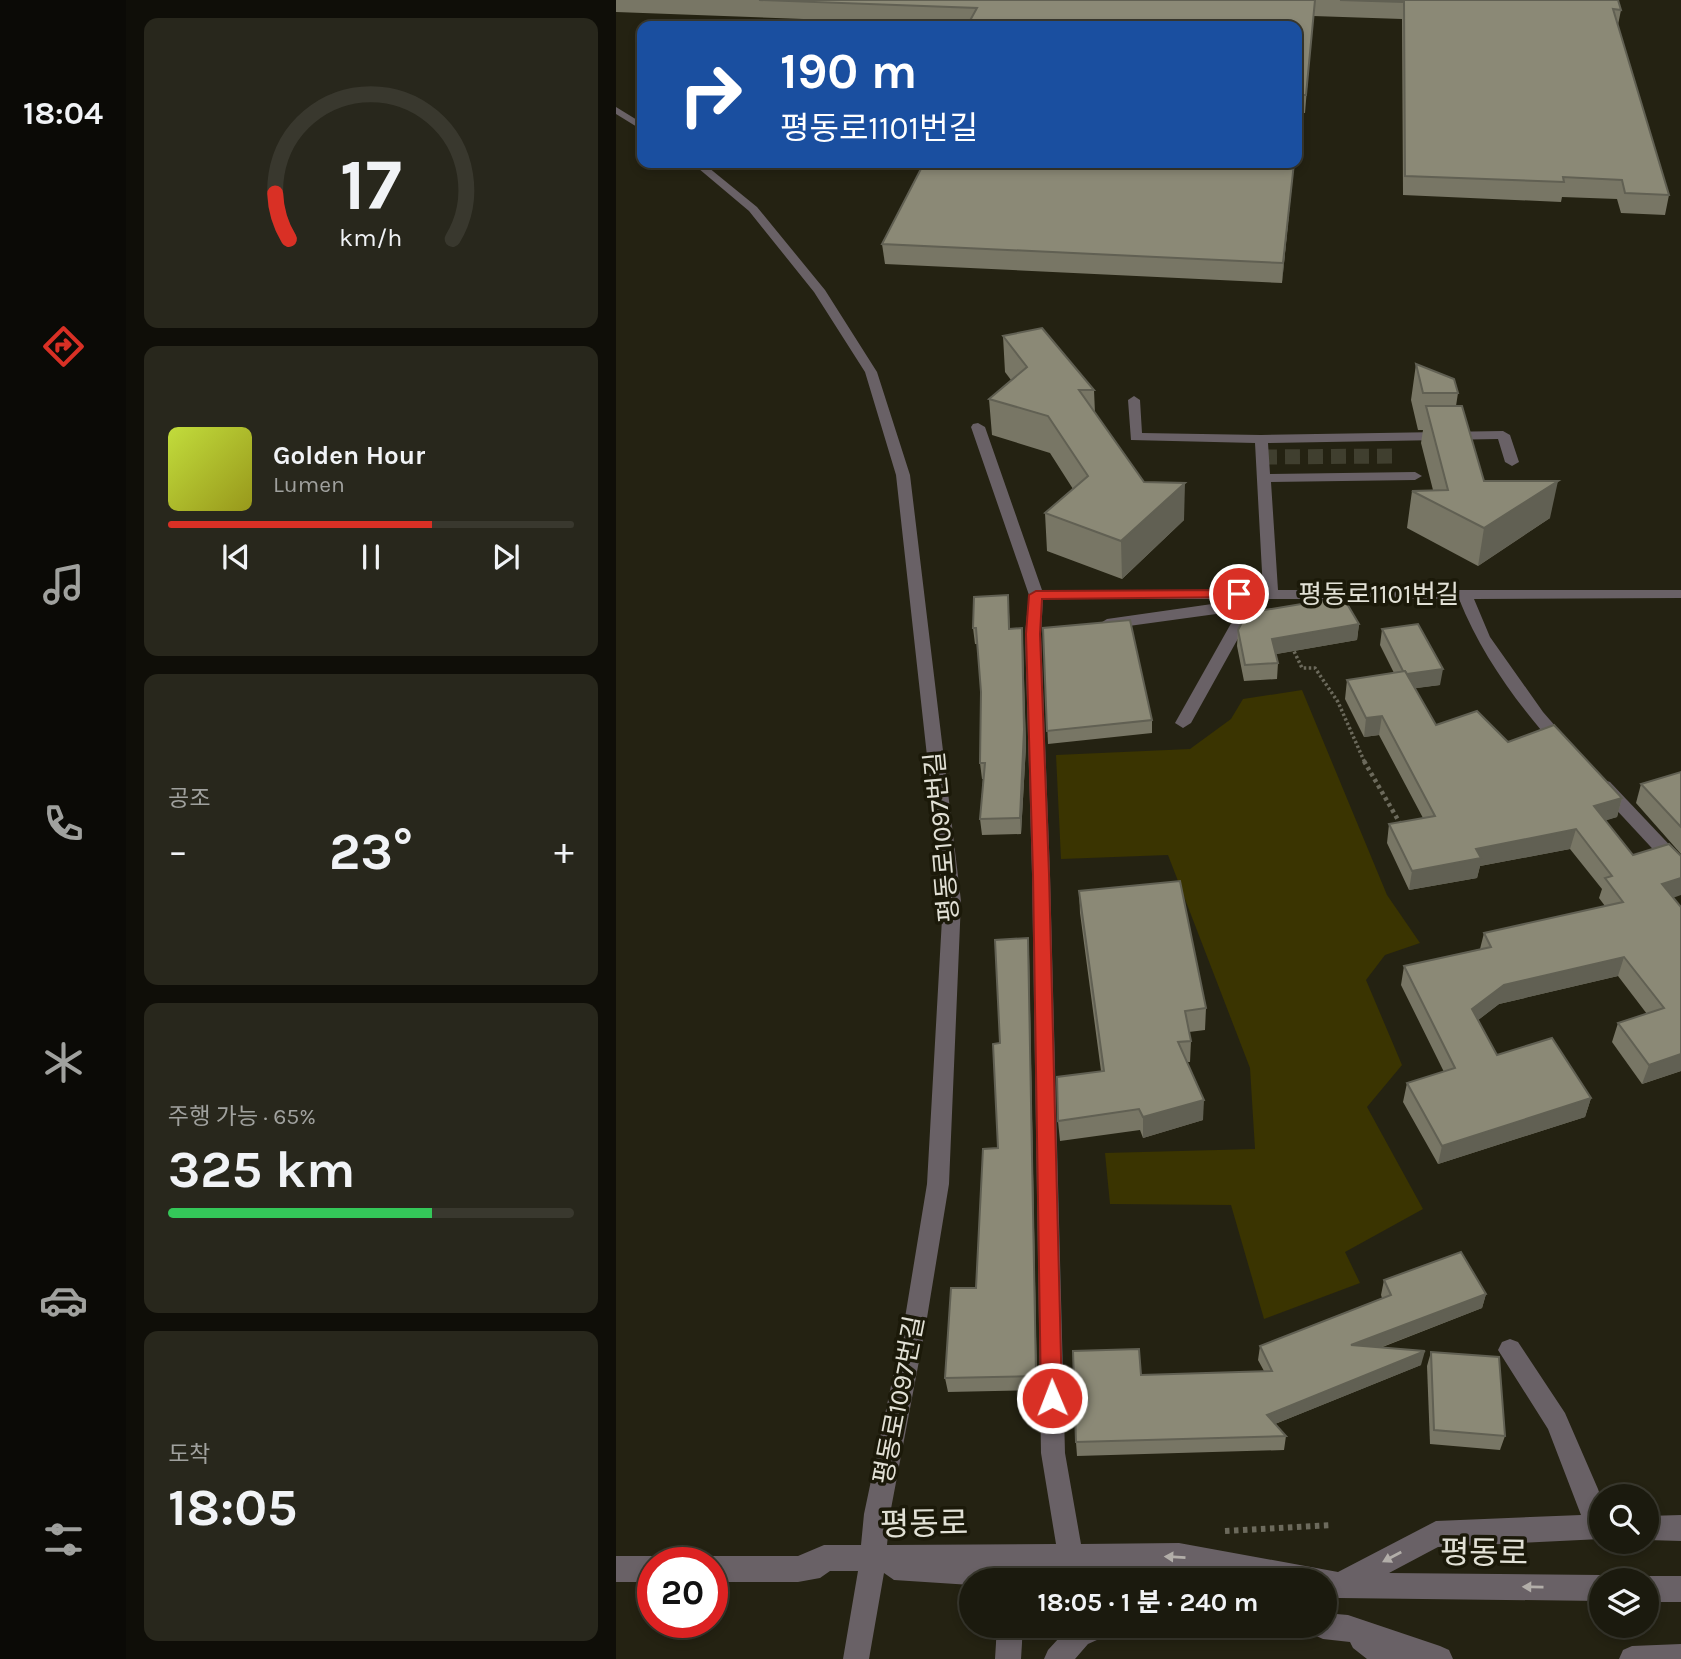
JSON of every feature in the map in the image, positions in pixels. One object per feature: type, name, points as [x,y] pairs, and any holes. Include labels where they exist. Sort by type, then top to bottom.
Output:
[{"type":"street","points":[[616,110],[637,124]]},
{"type":"street","name":"평동로1097번길","points":[[703,168],[753,209],[819,290],[871,372],[903,475],[952,901],[938,1184],[915,1324],[877,1514],[873,1562],[856,1659]]},
{"type":"street","points":[[1134,400],[1136,437],[1261,439],[1503,435],[1512,462]]},
{"type":"street","points":[[978,427],[1036,595],[1039,633],[1041,888],[1053,1453],[1074,1568]]},
{"type":"street","points":[[1087,627],[1249,606],[1268,594],[1261,439]]},
{"type":"street","points":[[1263,478],[1415,476]]},
{"type":"street","name":"평동로1101번길","points":[[1036,595],[1681,594]]},
{"type":"street","points":[[1465,595],[1482,637],[1537,716],[1574,755]]},
{"type":"street","points":[[1182,723],[1249,606]]},
{"type":"street","points":[[1592,774],[1681,868]]},
{"type":"street","points":[[1510,1350],[1557,1421],[1589,1498]]},
{"type":"street","points":[[1337,1577],[1436,1534],[1589,1527]]},
{"type":"street","points":[[1659,1528],[1681,1528]]},
{"type":"street","name":"평동로","points":[[1110,1568],[1179,1556],[1247,1568]]},
{"type":"street","name":"평동로","points":[[728,1569],[804,1568],[873,1562],[967,1568]]},
{"type":"street","points":[[616,1569],[637,1569]]},
{"type":"street","name":"평동로","points":[[1337,1582],[1589,1588]]},
{"type":"street","points":[[1659,1589],[1681,1589]]},
{"type":"street","points":[[1337,1627],[1440,1659]]},
{"type":"street","points":[[1337,1628],[1389,1659]]},
{"type":"street","points":[[1008,1658],[1009,1638]]},
{"type":"street","points":[[1057,1659],[1077,1638]]},
{"type":"street","points":[[1632,1659],[1681,1657]]},
{"type":"path","points":[[1289,643],[1302,668],[1315,668],[1325,681],[1367,768],[1404,830]]},
{"type":"shaded area","points":[[1302,690],[1387,895],[1420,943],[1385,955],[1366,980],[1402,1065],[1367,1107],[1423,1209],[1345,1252],[1360,1283],[1264,1319],[1231,1205],[1110,1204],[1105,1153],[1255,1149],[1250,1068],[1168,855],[1061,859],[1056,755],[1190,749],[1231,719],[1243,699]]},
{"type":"building","points":[[759,0],[1315,0],[1306,95],[1302,95],[1302,21],[970,21],[977,8]]},
{"type":"building","points":[[1340,0],[1618,0],[1621,10],[1613,9],[1669,195],[1625,193],[1622,180],[1563,177],[1564,182],[1405,176],[1404,2]]},
{"type":"building","points":[[921,168],[1293,168],[1283,263],[882,244]]},
{"type":"building","points":[[1042,328],[1094,390],[1079,390],[1144,482],[1185,483],[1121,541],[1045,513],[1088,476],[1048,416],[989,399],[1027,367],[1003,336]]},
{"type":"building","points":[[1416,364],[1454,379],[1458,393],[1423,393]]},
{"type":"building","points":[[1426,406],[1462,406],[1484,481],[1558,481],[1484,528],[1412,491],[1448,490]]},
{"type":"building","points":[[1008,595],[1009,629],[1022,628],[1024,730],[1020,818],[980,819],[985,763],[980,763],[981,692],[976,628],[973,628],[974,597]]},
{"type":"building","points":[[1343,597],[1359,624],[1272,639],[1278,663],[1245,665],[1238,630],[1247,613]]},
{"type":"building","points":[[1130,620],[1152,720],[1047,731],[1043,628]]},
{"type":"building","points":[[1418,624],[1443,669],[1407,674],[1382,629]]},
{"type":"building","points":[[1405,671],[1436,725],[1477,711],[1508,742],[1554,725],[1622,798],[1594,806],[1633,855],[1669,844],[1681,856],[1681,878],[1662,884],[1681,907],[1681,1054],[1649,1065],[1618,1023],[1664,1008],[1624,957],[1504,985],[1472,1009],[1497,1055],[1552,1038],[1591,1098],[1442,1146],[1407,1083],[1455,1068],[1404,966],[1491,947],[1484,933],[1623,902],[1605,878],[1612,876],[1576,829],[1476,849],[1481,858],[1412,871],[1389,824],[1435,816],[1382,716],[1366,718],[1347,680]]},
{"type":"building","points":[[1681,772],[1681,827],[1641,784]]},
{"type":"building","points":[[1180,881],[1206,1008],[1185,1011],[1191,1041],[1178,1042],[1204,1100],[1143,1117],[1139,1109],[1058,1121],[1057,1077],[1104,1071],[1079,891]]},
{"type":"building","points":[[1028,938],[1036,1376],[945,1378],[951,1288],[976,1288],[983,1149],[998,1148],[993,1044],[1000,1043],[995,940]]},
{"type":"building","points":[[1461,1252],[1486,1294],[1351,1345],[1425,1351],[1267,1415],[1286,1436],[1076,1442],[1073,1351],[1139,1349],[1141,1375],[1272,1371],[1260,1346],[1391,1295],[1384,1280]]},
{"type":"building","points":[[1431,1352],[1499,1357],[1505,1436],[1434,1430]]},
{"type":"tunnel","points":[[1262,457],[1395,456]]},
{"type":"route","points":[[1052,1398],[1033,634],[1036,595],[1239,594]]}]
